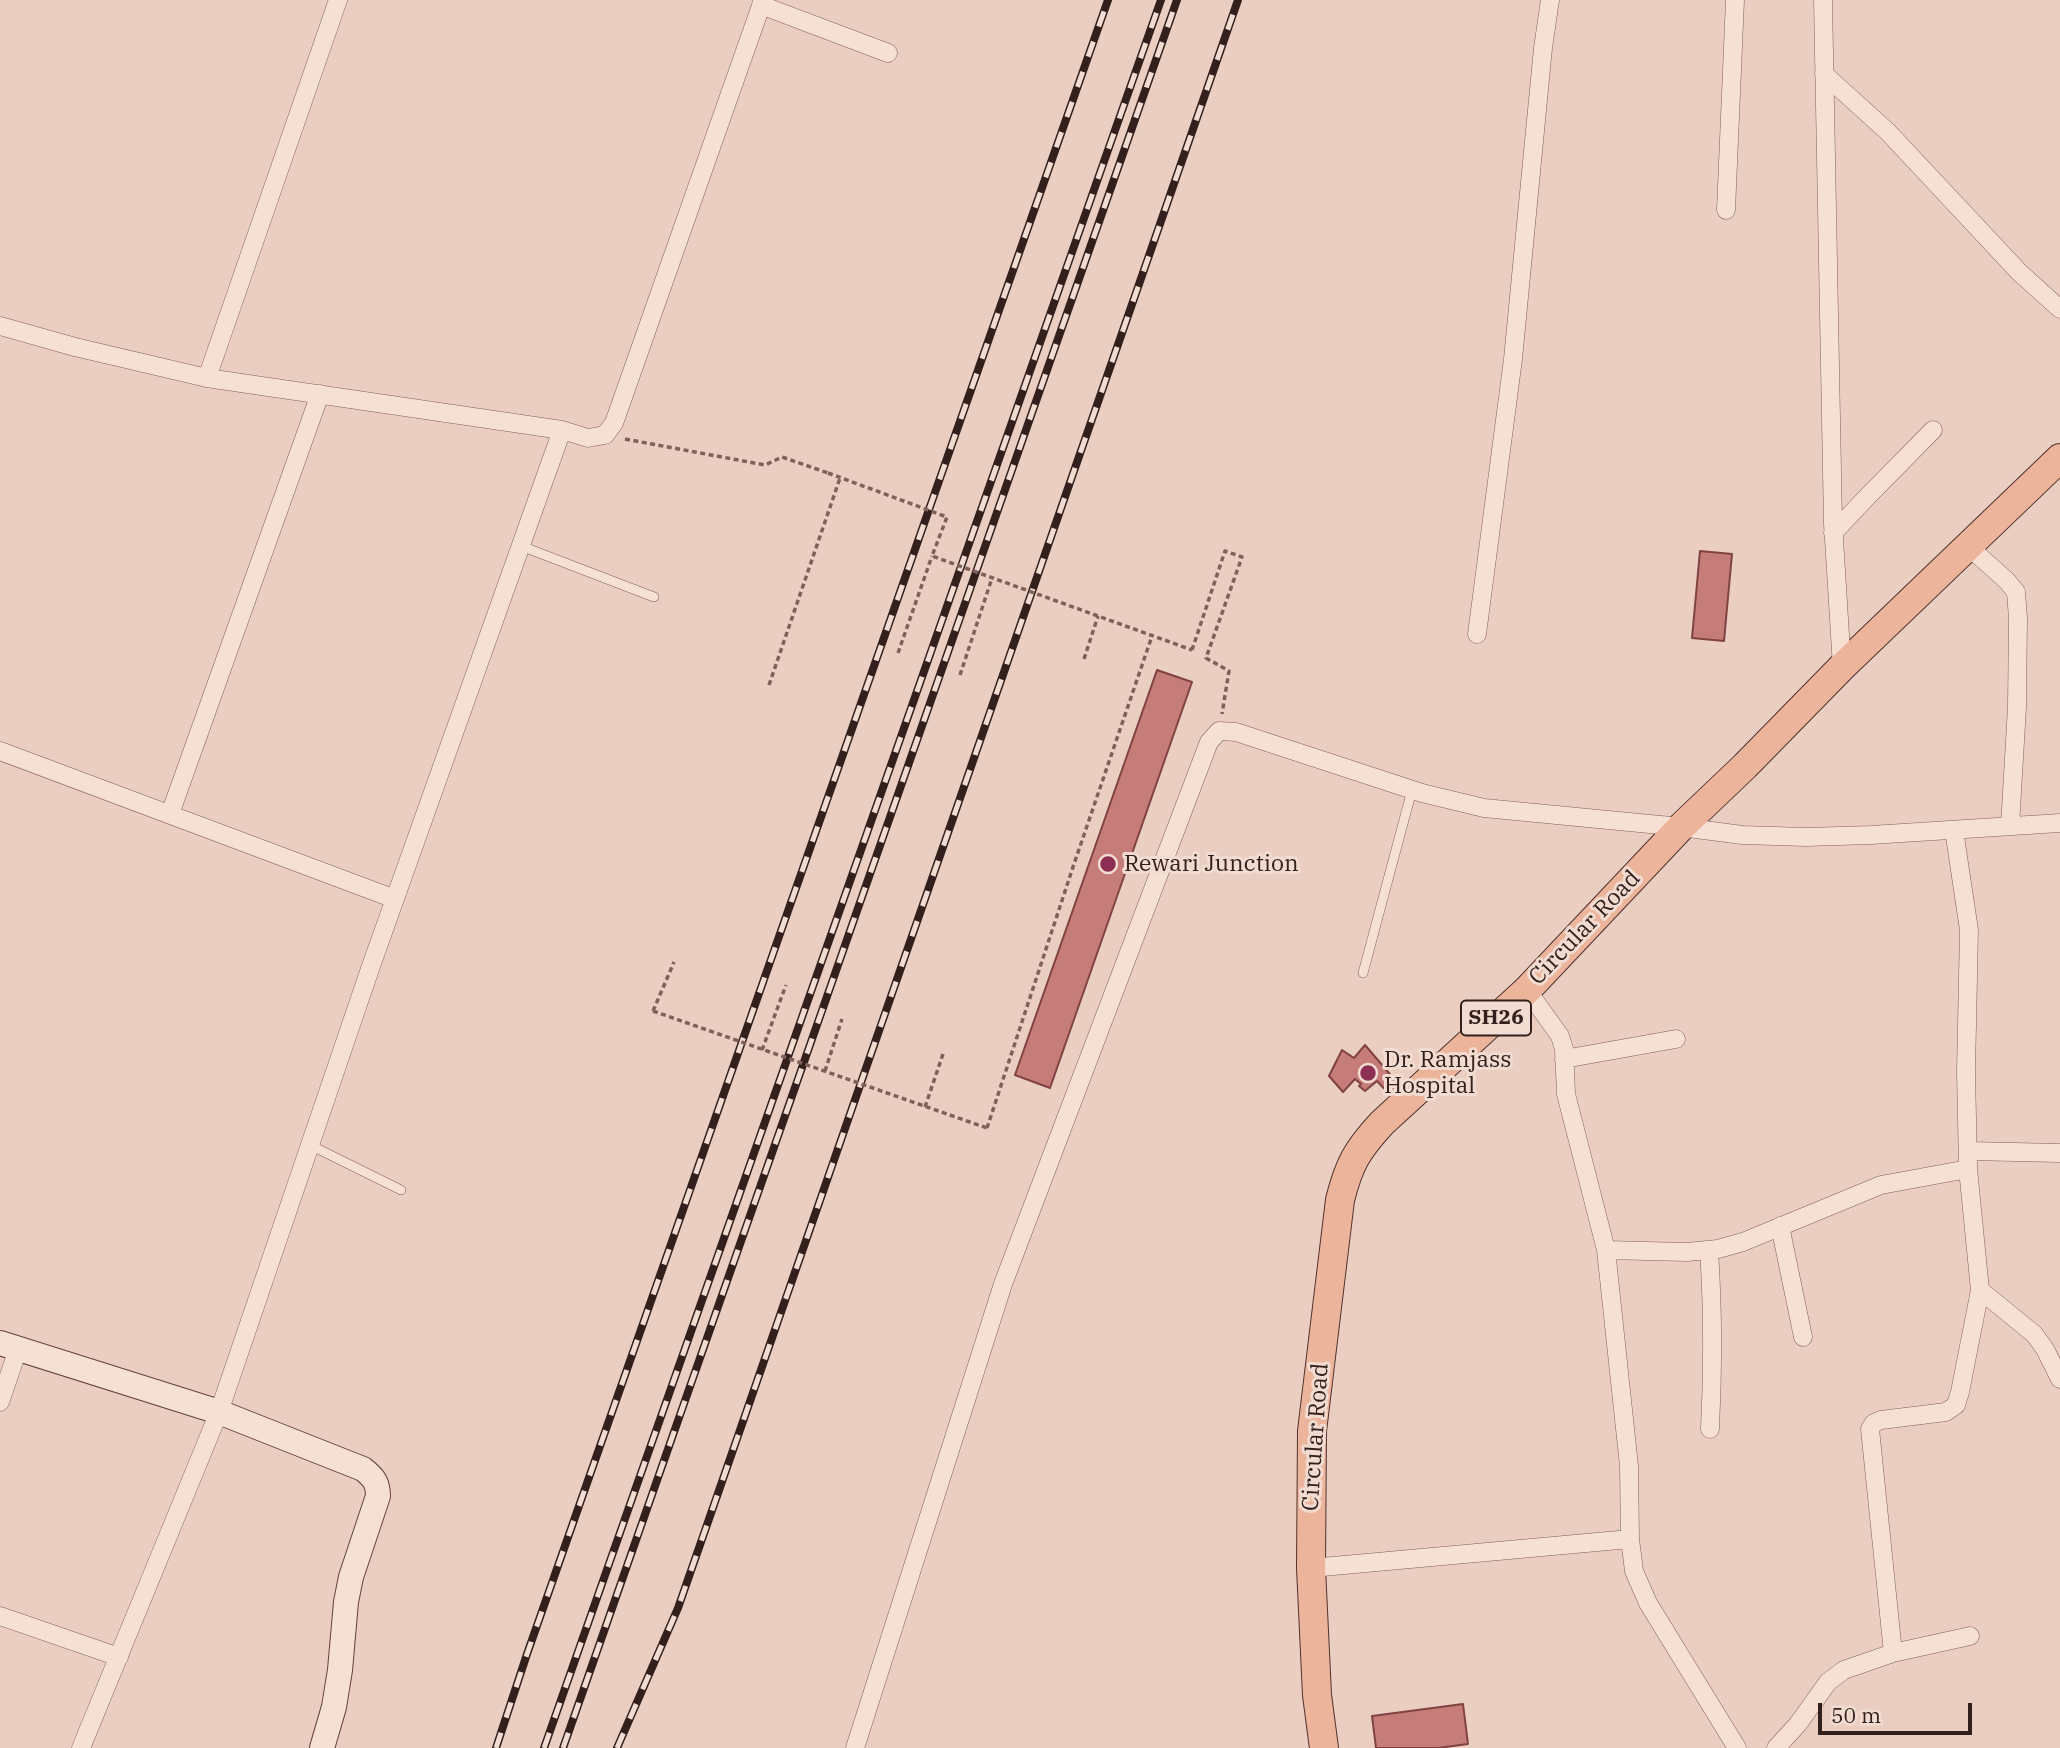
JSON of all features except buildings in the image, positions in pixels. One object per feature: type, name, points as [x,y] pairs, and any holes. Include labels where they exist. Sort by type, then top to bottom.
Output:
[{"type":"main road","name":"Circular Road","points":[[1324,1748],[1317,1695],[1311,1568],[1312,1431],[1340,1200],[1348,1171],[1362,1144],[1527,990],[1681,827],[1842,667],[2060,458]]},
{"type":"street","points":[[207,378],[338,0]]},
{"type":"street","points":[[1477,634],[1513,359],[1550,0]]},
{"type":"street","points":[[1726,210],[1734,0]]},
{"type":"street","points":[[1823,0],[1833,533],[1842,667]]},
{"type":"street","points":[[0,326],[207,378],[562,430],[588,438],[606,435],[619,410],[762,2],[888,53]]},
{"type":"street","points":[[1824,74],[1888,132],[2019,272],[2060,309]]},
{"type":"street","points":[[170,814],[320,394]]},
{"type":"street","points":[[81,1748],[219,1412],[395,898],[562,430]]},
{"type":"street","points":[[1833,533],[1933,430]]},
{"type":"street","points":[[1968,546],[2007,581],[2015,592],[2018,618],[2017,707],[2010,826]]},
{"type":"street","points":[[855,1748],[1003,1284],[1209,741],[1219,731],[1236,732],[1412,790],[1484,808],[1742,835],[1806,837],[2060,823]]},
{"type":"street","points":[[0,751],[395,898]]},
{"type":"street","points":[[1893,1653],[1870,1429],[1874,1423],[1881,1420],[1946,1412],[1956,1405],[1980,1290],[1968,1170],[1966,1071],[1969,930],[1954,830]]},
{"type":"street","points":[[1527,990],[1560,1036],[1566,1094],[1606,1250],[1629,1466],[1630,1539],[1634,1571],[1648,1604],[1737,1748]]},
{"type":"street","points":[[1564,1059],[1676,1039]]},
{"type":"street","points":[[1969,1151],[2060,1153]]},
{"type":"street","points":[[1606,1250],[1709,1250],[1743,1242],[1881,1185],[1968,1170]]},
{"type":"street","points":[[1780,1226],[1802,1337]]},
{"type":"street","points":[[1709,1250],[1713,1305],[1710,1429]]},
{"type":"street","points":[[1980,1290],[2034,1334],[2060,1379]]},
{"type":"street","points":[[0,1402],[9,1346],[219,1412],[363,1469],[377,1482],[378,1496],[351,1577],[336,1695],[322,1748]]},
{"type":"street","points":[[1311,1568],[1630,1539]]},
{"type":"street","points":[[0,1616],[119,1657]]},
{"type":"street","points":[[1776,1748],[1835,1675],[1893,1653],[1970,1636]]},
{"type":"lane","points":[[521,546],[654,597]]},
{"type":"lane","points":[[1363,973],[1412,790]]},
{"type":"lane","points":[[310,1145],[401,1190]]},
{"type":"path","points":[[606,435],[765,465],[782,457],[947,517],[898,653]]},
{"type":"path","points":[[769,685],[840,478]]},
{"type":"path","points":[[932,556],[1192,650],[1226,551],[1242,557],[1206,658],[1230,671],[1219,731]]},
{"type":"path","points":[[960,675],[992,578]]},
{"type":"path","points":[[1084,659],[1098,616]]},
{"type":"path","points":[[674,962],[653,1011],[987,1128],[1152,636]]},
{"type":"path","points":[[762,1050],[786,985]]},
{"type":"path","points":[[825,1071],[842,1019]]},
{"type":"path","points":[[925,1107],[943,1054]]},
{"type":"railway","points":[[496,1748],[1108,0]]},
{"type":"railway","points":[[544,1748],[1161,0]]},
{"type":"railway","points":[[563,1748],[1177,0]]},
{"type":"railway","points":[[617,1748],[678,1608],[1238,0]]},
{"type":"place","name":"Rewari Junction","points":[[1108,864]]},
{"type":"place","name":"Dr. Ramjass Hospital","points":[[1368,1073]]}]
